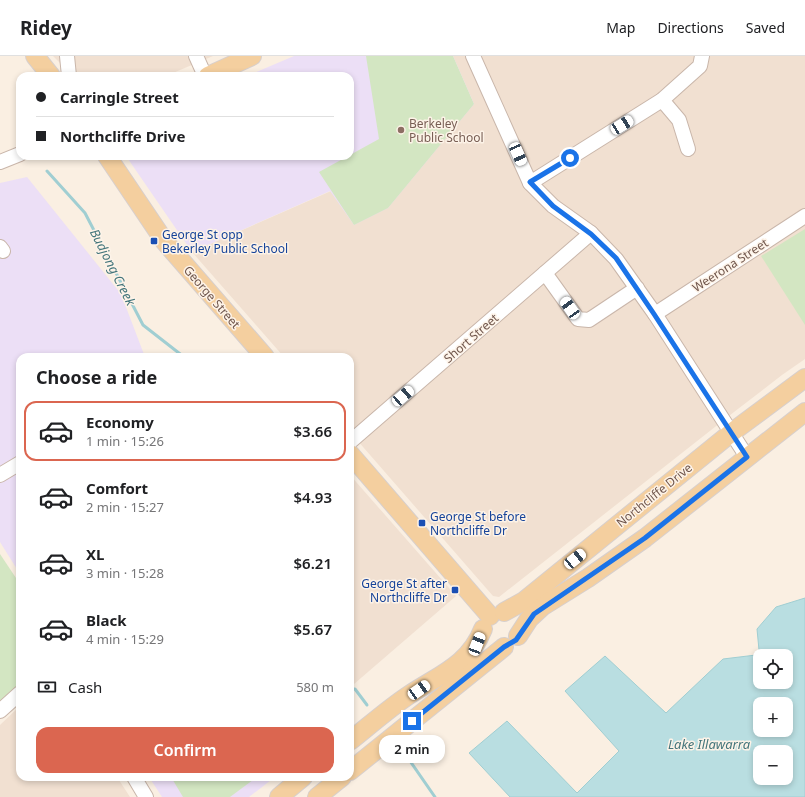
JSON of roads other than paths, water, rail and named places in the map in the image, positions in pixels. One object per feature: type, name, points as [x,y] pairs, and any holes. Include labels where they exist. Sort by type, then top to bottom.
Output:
[{"type":"main road","points":[[35,56],[48,72]]},
{"type":"main road","points":[[216,72],[252,56]]},
{"type":"main road","name":"George Street","points":[[110,160],[168,246],[262,353]]},
{"type":"main road","name":"Northcliffe Drive","points":[[492,619],[524,601],[731,433],[805,378]]},
{"type":"main road","points":[[492,619],[484,634],[490,643],[499,648],[513,644],[529,619],[538,610],[645,538],[805,412]]},
{"type":"main road","points":[[354,459],[492,619]]},
{"type":"main road","points":[[354,738],[409,695],[462,661],[477,644],[492,619],[509,613],[517,620],[520,630],[518,636]]},
{"type":"main road","points":[[354,768],[504,647]]},
{"type":"main road","points":[[279,797],[298,781]]},
{"type":"main road","points":[[317,797],[337,781]]},
{"type":"street","points":[[67,56],[69,72]]},
{"type":"street","points":[[196,56],[205,72]]},
{"type":"street","points":[[473,56],[530,182],[553,206],[591,234],[616,258],[747,457]]},
{"type":"street","points":[[530,182],[662,100],[700,66],[702,56]]},
{"type":"street","points":[[662,100],[679,120],[688,149]]},
{"type":"street","points":[[0,162],[16,156]]},
{"type":"street","name":"Weerona Street","points":[[654,314],[805,216]]},
{"type":"street","name":"Short Street","points":[[354,439],[591,234]]},
{"type":"street","points":[[545,273],[578,319],[589,320],[637,288]]},
{"type":"street","points":[[0,475],[16,465]]},
{"type":"street","points":[[0,711],[16,697]]},
{"type":"street","points":[[136,781],[146,797]]},
{"type":"water","name":"Lake Illawarra","points":[[805,598],[805,797],[510,797],[469,753],[507,721],[577,793],[619,751],[565,691],[605,656],[666,713],[723,659],[753,655],[753,689],[793,689],[793,649],[759,649],[757,629],[776,607]]},
{"type":"waterway","name":"Budjong Creek","points":[[47,171],[85,213],[143,325],[179,353]]},
{"type":"waterway","name":"Budjong Creek","points":[[354,689],[367,705]]},
{"type":"waterway","name":"Budjong Creek","points":[[401,748],[435,797]]},
{"type":"place","name":"Berkeley Public School","points":[[401,130]]},
{"type":"place","name":"George St opp Bekerley Public School","points":[[154,241]]},
{"type":"place","name":"George St before Northcliffe Dr","points":[[422,523]]},
{"type":"place","name":"George St after Northcliffe Dr","points":[[455,590]]}]
